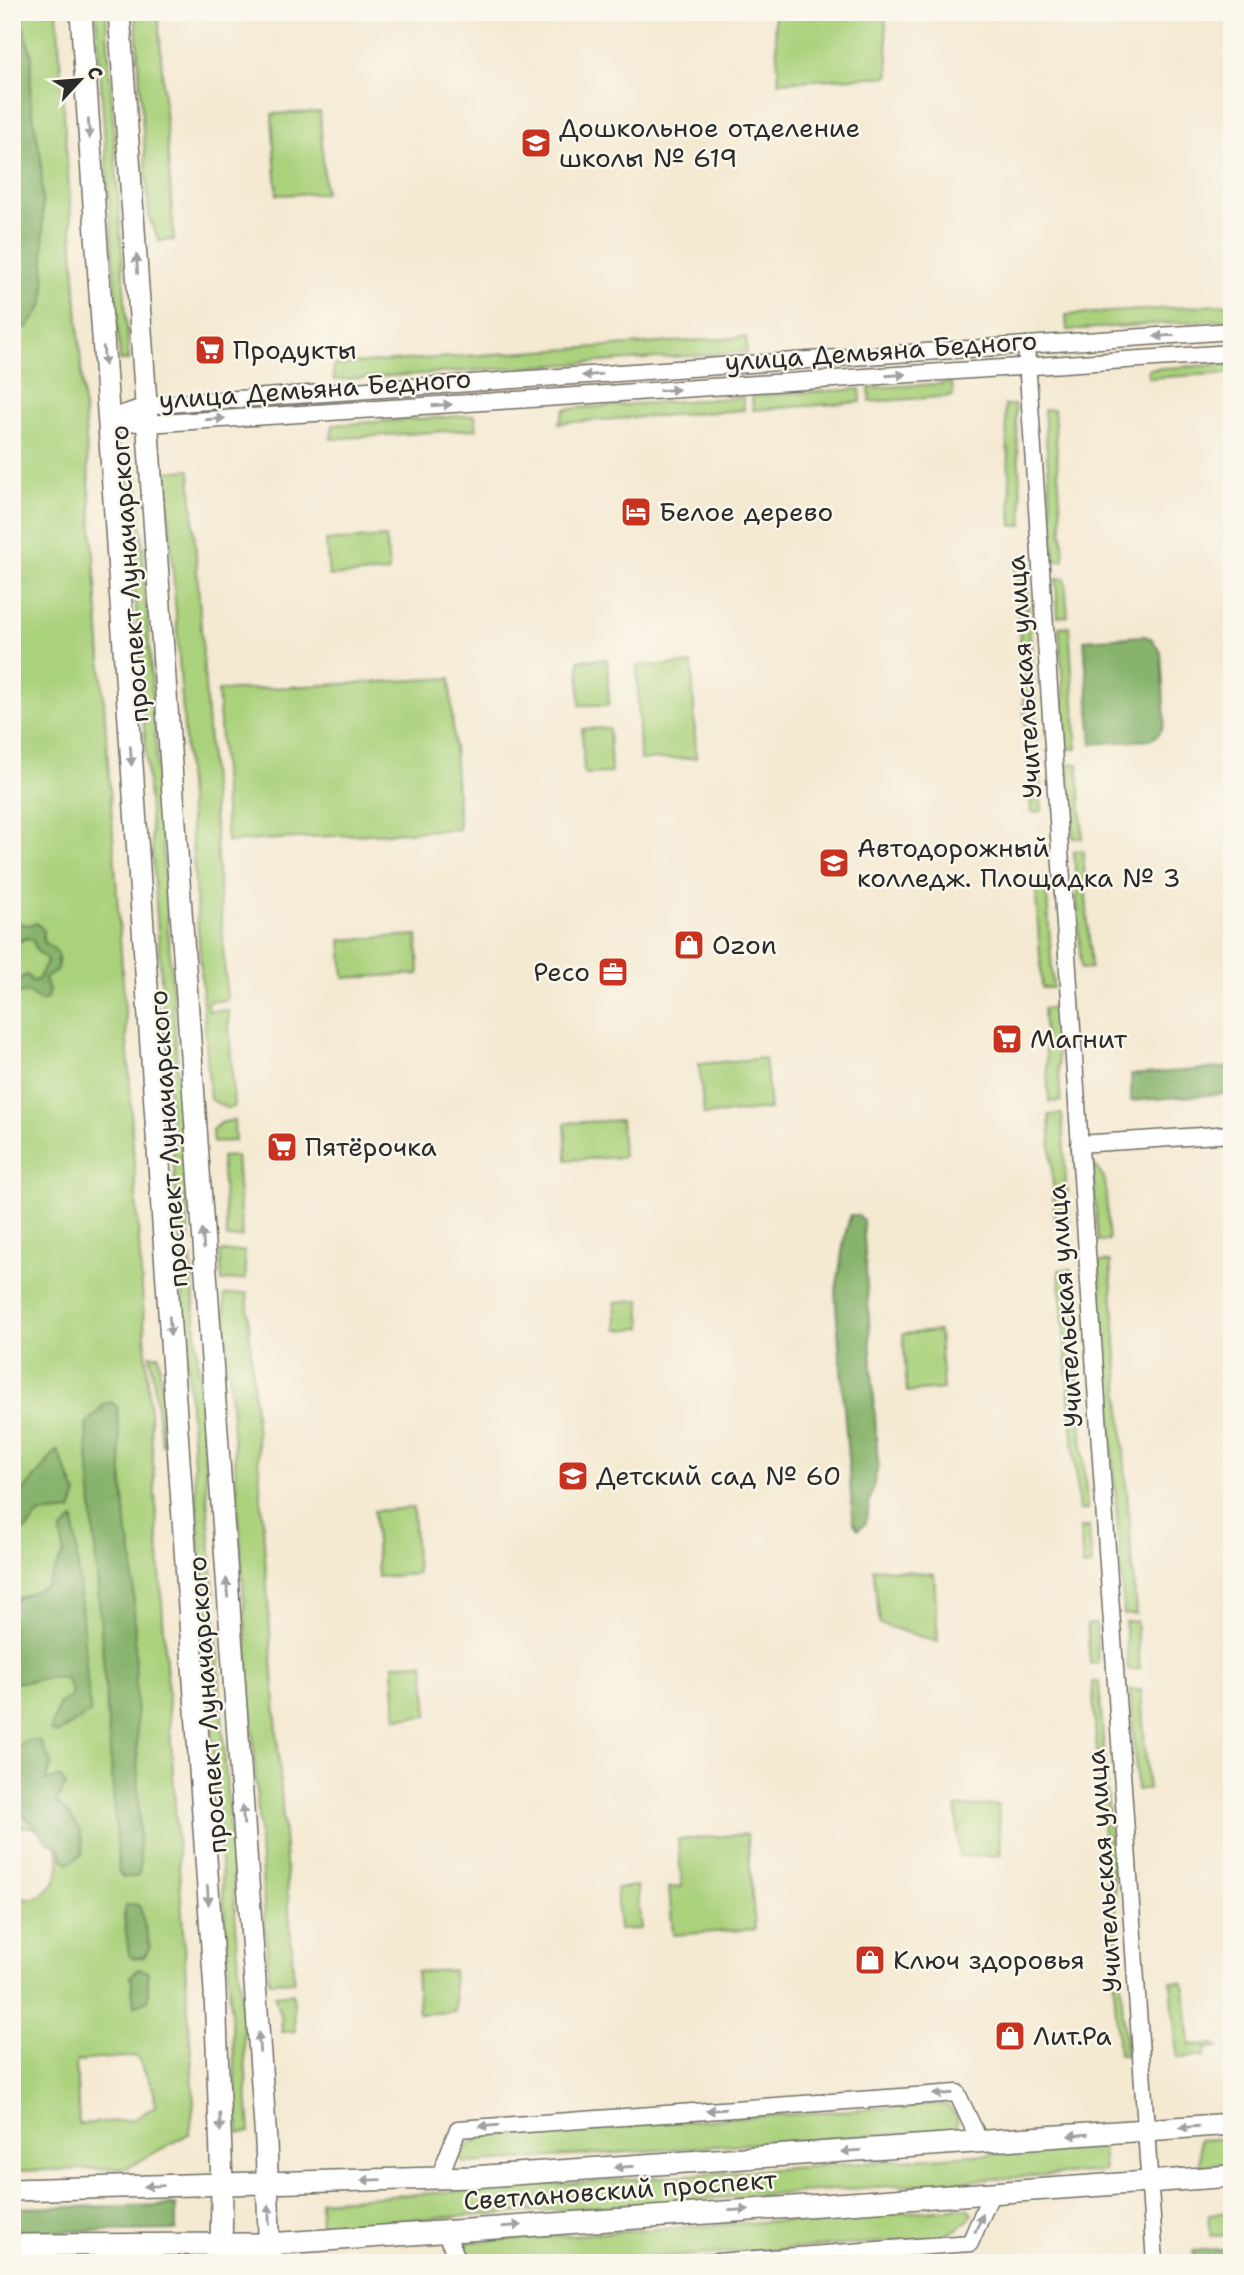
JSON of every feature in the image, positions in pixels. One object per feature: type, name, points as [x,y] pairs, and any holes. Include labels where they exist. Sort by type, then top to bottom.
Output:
[{"type":"main road","name":"проспект Луначарского","points":[[81,12],[215,1991],[222,2184],[221,2254]]},
{"type":"main road","name":"проспект Луначарского","points":[[120,12],[268,2183],[269,2253]]},
{"type":"main road","name":"Светлановский проспект","points":[[12,2190],[439,2178],[1232,2124]]},
{"type":"main road","name":"Светлановский проспект","points":[[12,2245],[221,2254],[269,2253],[443,2231],[1232,2176]]},
{"type":"street","name":"улица Демьяна Бедного","points":[[108,419],[1026,345],[1232,331]]},
{"type":"street","name":"Учительская улица","points":[[1026,345],[1155,2263]]},
{"type":"street","name":"улица Демьяна Бедного","points":[[146,415],[1232,353]]},
{"type":"street","points":[[1079,1144],[1232,1134]]},
{"type":"street","points":[[439,2178],[458,2129],[957,2093],[980,2142]]},
{"type":"street","points":[[704,2263],[970,2243],[992,2192]]},
{"type":"street","points":[[443,2231],[460,2263]]},
{"type":"green space","points":[[12,12],[57,12],[130,1085],[194,2102],[190,2133],[127,2168],[12,2171],[12,1979],[16,1958],[12,1943],[12,1896],[32,1898],[46,1891],[56,1879],[59,1864],[57,1848],[49,1835],[34,1828],[12,1828]],"holes":[[[137,2056],[154,2091],[155,2106],[133,2120],[79,2124],[76,2061]]]},
{"type":"green space","points":[[12,12],[23,12],[23,26],[32,56],[30,101],[41,158],[45,287],[44,303],[28,327],[18,328],[12,315]]},
{"type":"green space","points":[[96,12],[106,12],[129,360],[120,361]]},
{"type":"green space","points":[[135,12],[158,12],[174,240],[159,241],[149,216]]},
{"type":"green space","points":[[774,12],[885,12],[889,76],[779,82]]},
{"type":"green space","points":[[320,112],[325,193],[277,195],[272,114]]},
{"type":"green space","points":[[1232,304],[1232,319],[1067,330],[1066,315]]},
{"type":"green space","points":[[746,337],[747,352],[334,380],[333,365]]},
{"type":"green space","points":[[1232,364],[1232,373],[1148,378],[1148,369]]},
{"type":"green space","points":[[952,383],[953,396],[870,402],[869,388]]},
{"type":"green space","points":[[860,389],[861,402],[753,410],[752,396]]},
{"type":"green space","points":[[743,397],[744,410],[559,423],[565,409]]},
{"type":"green space","points":[[1005,405],[1015,405],[1023,525],[1012,526]]},
{"type":"green space","points":[[1054,409],[1064,560],[1055,561],[1044,410]]},
{"type":"green space","points":[[475,415],[477,429],[331,439],[333,425]]},
{"type":"green space","points":[[190,470],[227,1000],[208,1001],[209,1011],[228,1010],[234,1107],[226,1108],[210,1099],[166,472]]},
{"type":"green space","points":[[127,476],[138,476],[189,1242],[179,1242]]},
{"type":"green space","points":[[386,537],[389,572],[329,576],[326,541]]},
{"type":"green space","points":[[1025,561],[1037,740],[1026,741],[1015,562]]},
{"type":"green space","points":[[1065,578],[1068,616],[1058,617],[1056,579]]},
{"type":"green space","points":[[1069,626],[1077,749],[1067,749],[1059,627]]},
{"type":"green space","points":[[1144,636],[1151,638],[1161,652],[1165,721],[1163,727],[1158,735],[1149,740],[1092,744],[1084,640]]},
{"type":"green space","points":[[607,659],[609,705],[580,705],[579,660]]},
{"type":"green space","points":[[692,664],[696,758],[640,760],[637,666]]},
{"type":"green space","points":[[450,678],[459,829],[227,842],[218,691]]},
{"type":"green space","points":[[609,728],[611,773],[584,774],[582,729]]},
{"type":"green space","points":[[1038,756],[1042,811],[1031,812],[1028,757]]},
{"type":"green space","points":[[1068,764],[1078,764],[1083,838],[1073,838]]},
{"type":"green space","points":[[1083,850],[1091,968],[1081,969],[1074,851]]},
{"type":"green space","points":[[1046,879],[1053,988],[1042,988],[1035,880]]},
{"type":"green space","points":[[14,921],[26,925],[37,923],[43,930],[44,942],[58,954],[57,970],[45,979],[49,991],[47,999],[40,1001],[28,992],[12,995],[12,980],[27,975],[32,981],[38,980],[47,962],[37,951],[33,940],[26,938],[12,941]]},
{"type":"green space","points":[[417,935],[419,974],[344,978],[341,940]]},
{"type":"green space","points":[[1054,1008],[1061,1101],[1049,1102],[1043,1009]]},
{"type":"green space","points":[[765,1058],[770,1109],[704,1115],[699,1064]]},
{"type":"green space","points":[[1232,1067],[1232,1093],[1131,1101],[1131,1075]]},
{"type":"green space","points":[[1062,1114],[1068,1221],[1055,1222],[1049,1115]]},
{"type":"green space","points":[[234,1120],[235,1141],[213,1142],[212,1130],[220,1123]]},
{"type":"green space","points":[[621,1120],[623,1157],[567,1160],[565,1123]]},
{"type":"green space","points":[[236,1156],[242,1237],[227,1238],[221,1157]]},
{"type":"green space","points":[[1095,1165],[1105,1180],[1109,1241],[1098,1241],[1093,1174]]},
{"type":"green space","points":[[851,1215],[857,1215],[863,1220],[878,1466],[865,1524],[858,1529],[853,1522],[835,1292]]},
{"type":"green space","points":[[244,1251],[246,1279],[222,1281],[220,1252]]},
{"type":"green space","points":[[191,1257],[250,2132],[239,2133],[180,1258]]},
{"type":"green space","points":[[1110,1261],[1136,1614],[1124,1615],[1099,1262]]},
{"type":"green space","points":[[1071,1269],[1087,1510],[1079,1511],[1059,1270]]},
{"type":"green space","points":[[247,1293],[294,1981],[269,1982],[224,1295]]},
{"type":"green space","points":[[640,1300],[642,1328],[617,1330],[615,1302]]},
{"type":"green space","points":[[939,1331],[943,1389],[907,1392],[903,1334]]},
{"type":"green space","points":[[150,1355],[159,1355],[165,1445],[162,1445]]},
{"type":"green space","points":[[111,1402],[117,1407],[127,1535],[133,1563],[140,1869],[139,1875],[134,1877],[123,1877],[119,1873],[86,1426],[104,1404]]},
{"type":"green space","points":[[57,1450],[77,1494],[71,1511],[39,1514],[26,1530],[20,1530],[14,1521],[15,1502]]},
{"type":"green space","points":[[413,1508],[417,1574],[378,1577],[374,1511]]},
{"type":"green space","points":[[74,1519],[90,1713],[58,1733],[50,1731],[59,1704],[70,1698],[72,1691],[66,1678],[12,1682],[12,1601],[46,1586],[64,1553],[61,1531]]},
{"type":"green space","points":[[1089,1527],[1092,1566],[1083,1567],[1080,1528]]},
{"type":"green space","points":[[873,1568],[934,1574],[938,1642],[880,1624]]},
{"type":"green space","points":[[1136,1621],[1140,1669],[1128,1670],[1125,1622]]},
{"type":"green space","points":[[1096,1624],[1098,1663],[1090,1664],[1087,1625]]},
{"type":"green space","points":[[424,1663],[428,1716],[396,1718],[393,1664]]},
{"type":"green space","points":[[1092,1682],[1099,1682],[1126,2055],[1119,2055]]},
{"type":"green space","points":[[1130,1690],[1141,1690],[1148,1790],[1137,1790]]},
{"type":"green space","points":[[29,1740],[40,1741],[52,1764],[45,1781],[59,1777],[66,1785],[56,1802],[76,1825],[83,1846],[82,1855],[69,1863],[64,1860],[60,1849],[48,1842],[27,1818],[21,1813],[12,1814],[12,1750]]},
{"type":"green space","points":[[998,1805],[1001,1855],[959,1857],[956,1807]]},
{"type":"green space","points":[[747,1834],[755,1929],[673,1935],[669,1888],[682,1887],[678,1840]]},
{"type":"green space","points":[[637,1886],[641,1929],[619,1930],[616,1888]]},
{"type":"green space","points":[[136,1904],[140,1907],[150,1947],[144,1957],[133,1958],[129,1955],[124,1917],[126,1905]]},
{"type":"green space","points":[[138,1969],[148,1972],[148,2000],[134,2006],[131,1976]]},
{"type":"green space","points":[[453,1970],[455,2012],[419,2014],[416,1972]]},
{"type":"green space","points":[[1171,1981],[1181,1982],[1185,1988],[1190,2045],[1215,2044],[1219,2047],[1205,2048],[1205,2056],[1177,2058]]},
{"type":"green space","points":[[293,1993],[295,2031],[282,2032],[281,2015],[274,1995]]},
{"type":"green space","points":[[940,2104],[947,2106],[957,2116],[957,2126],[953,2130],[467,2163],[460,2158],[474,2141],[487,2135]]},
{"type":"green space","points":[[1232,2138],[1232,2163],[1200,2166],[1199,2140]]},
{"type":"green space","points":[[1102,2146],[1104,2171],[321,2226],[320,2201]]},
{"type":"green space","points":[[176,2205],[176,2230],[12,2232],[12,2208]]},
{"type":"green space","points":[[967,2208],[972,2213],[965,2223],[948,2233],[929,2239],[583,2263],[491,2263],[467,2253],[463,2246],[469,2242]]},
{"type":"green space","points":[[1232,2212],[1232,2235],[1211,2236],[1209,2214]]},
{"type":"green space","points":[[1232,2248],[1232,2263],[1194,2263],[1193,2251]]},
{"type":"place","name":"Дошкольное отделение школы № 619","points":[[536,143]]},
{"type":"place","name":"Продукты","points":[[210,350]]},
{"type":"place","name":"Белое дерево","points":[[636,512]]},
{"type":"place","name":"Автодорожный колледж. Площадка № 3","points":[[834,863]]},
{"type":"place","name":"Ozon","points":[[689,945]]},
{"type":"place","name":"Ресо","points":[[613,972]]},
{"type":"place","name":"Магнит","points":[[1007,1039]]},
{"type":"place","name":"Пятёрочка","points":[[282,1147]]},
{"type":"place","name":"Детский сад № 60","points":[[573,1476]]},
{"type":"place","name":"Ключ здоровья","points":[[870,1960]]},
{"type":"place","name":"Лит.Ра","points":[[1010,2036]]}]
